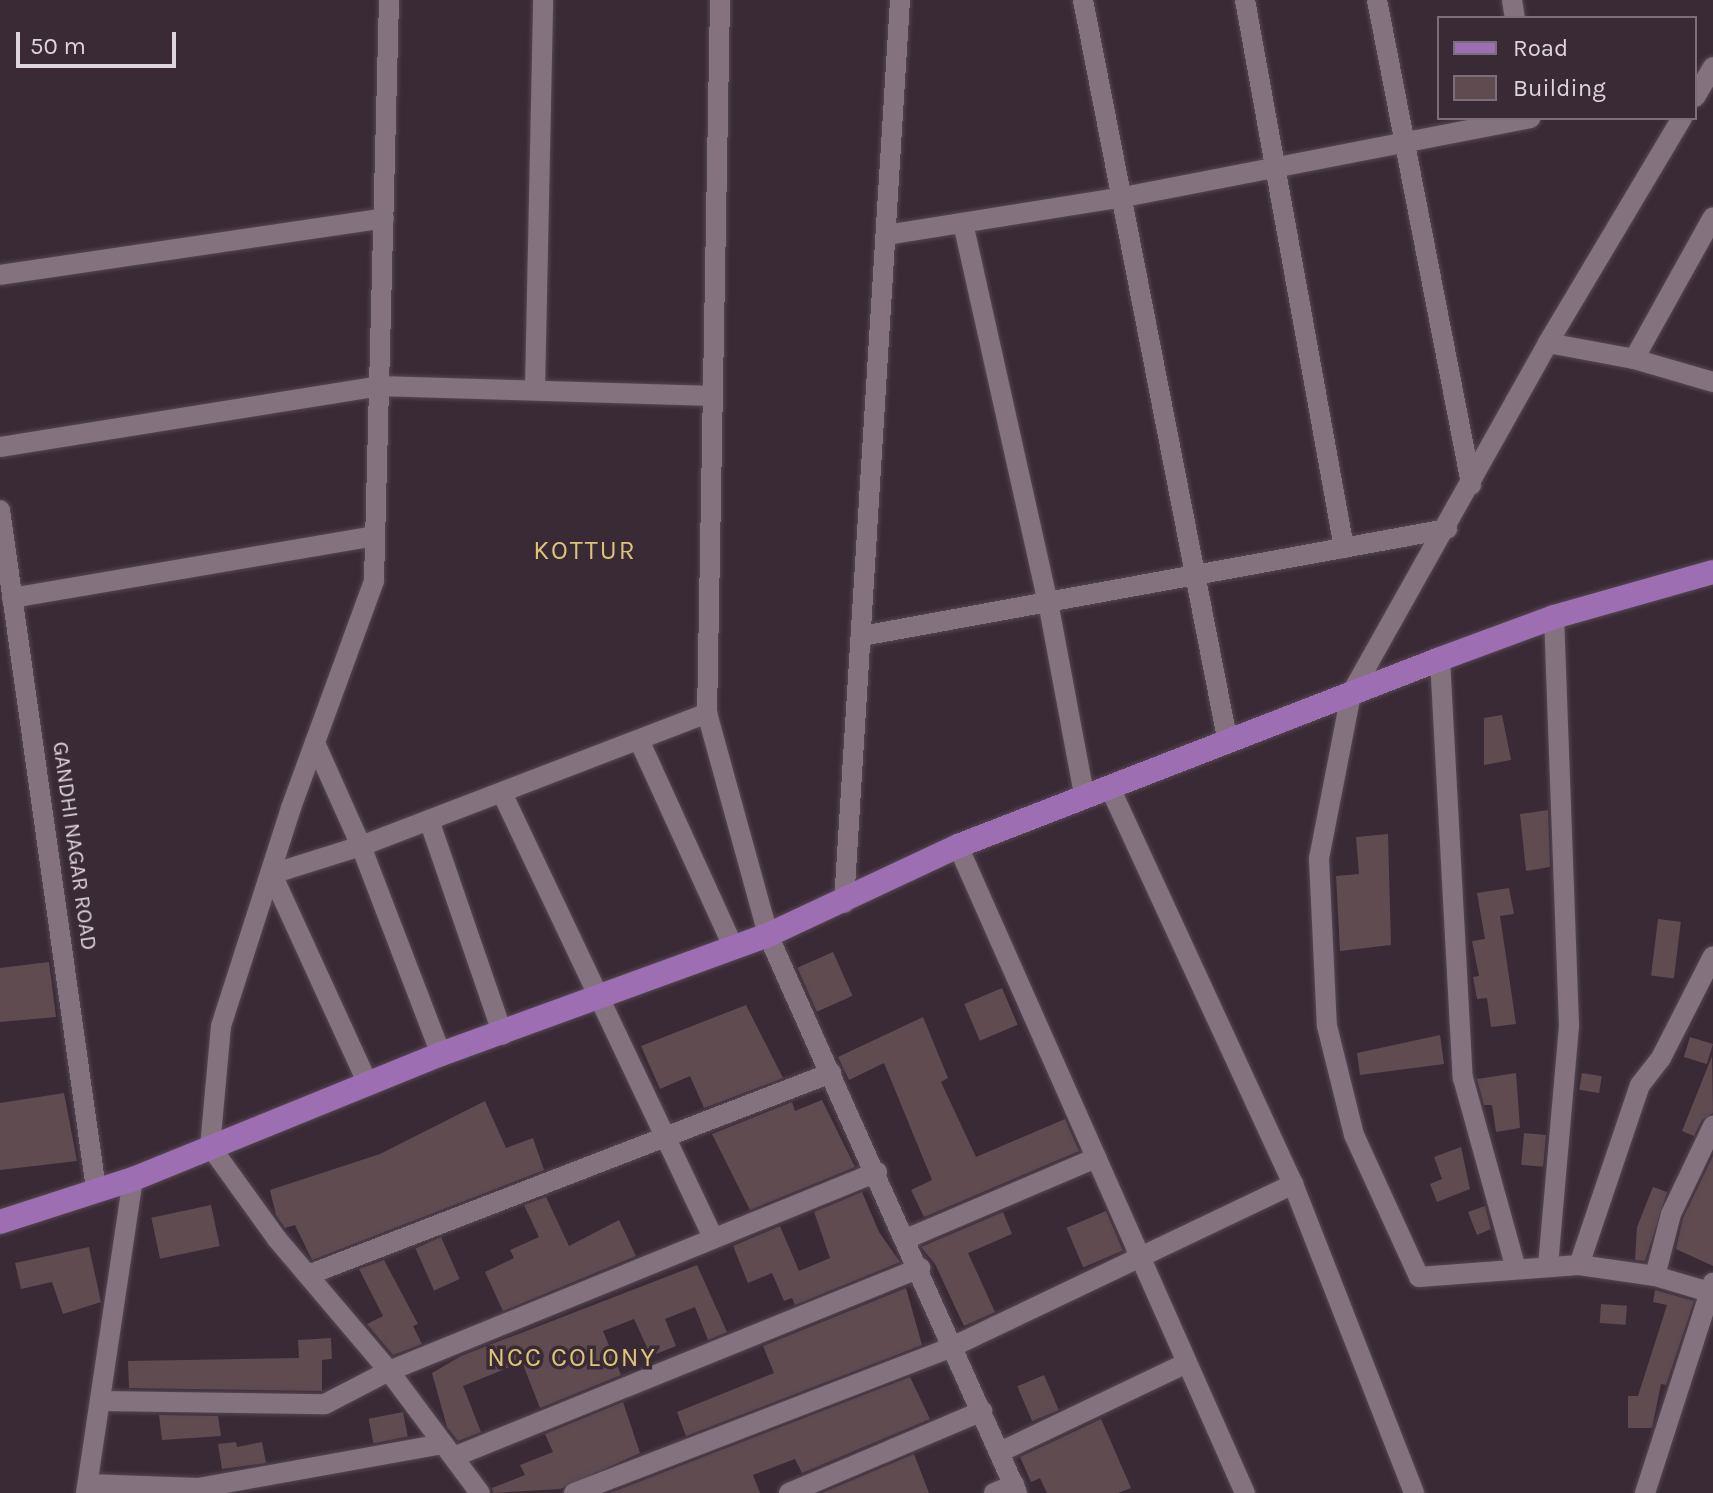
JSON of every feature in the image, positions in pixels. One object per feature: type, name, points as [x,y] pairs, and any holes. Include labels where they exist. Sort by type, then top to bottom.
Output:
[{"type":"main road","points":[[0,1222],[133,1179],[441,1054],[503,1035],[768,935],[844,903],[958,846],[1111,790],[1440,659],[1554,617],[1713,572]]},
{"type":"street","points":[[389,0],[374,581],[315,743],[221,1026],[210,1146],[308,1275],[389,1371],[480,1493]]},
{"type":"street","points":[[535,390],[543,0]]},
{"type":"street","points":[[720,0],[707,713],[768,935],[920,1268],[1016,1489],[994,1493]]},
{"type":"street","points":[[844,903],[900,0]]},
{"type":"street","points":[[1083,0],[1124,197],[1228,743]]},
{"type":"street","points":[[1245,0],[1279,165],[1344,548]]},
{"type":"street","points":[[1377,0],[1402,142],[1471,485]]},
{"type":"street","points":[[1697,94],[1713,67]]},
{"type":"street","points":[[886,235],[1124,197],[1519,120]]},
{"type":"street","points":[[1645,1493],[1711,1288],[1579,1265],[1515,1266],[1419,1277],[1354,1135],[1327,1026],[1319,859],[1351,694],[1447,529],[1548,343],[1681,120]]},
{"type":"street","points":[[1634,359],[1713,217]]},
{"type":"street","points":[[0,275],[384,218]]},
{"type":"street","points":[[963,223],[1048,602],[1085,799]]},
{"type":"street","points":[[1548,343],[1634,359],[1713,382]]},
{"type":"street","points":[[0,447],[379,386],[713,396]]},
{"type":"street","name":"GANDHI NAGAR ROAD","points":[[0,510],[96,1189]]},
{"type":"street","points":[[862,636],[1447,529]]},
{"type":"street","points":[[12,598],[375,536]]},
{"type":"street","points":[[1548,1266],[1569,1025],[1554,617]]},
{"type":"street","points":[[1440,659],[1463,1078],[1515,1266]]},
{"type":"street","points":[[272,874],[361,846],[707,713]]},
{"type":"street","points":[[639,740],[733,946]]},
{"type":"street","points":[[315,743],[361,846],[441,1054]]},
{"type":"street","points":[[1111,790],[1293,1184],[1414,1493]]},
{"type":"street","points":[[502,793],[596,1001],[713,1237]]},
{"type":"street","points":[[429,820],[503,1035]]},
{"type":"street","points":[[958,846],[1245,1493]]},
{"type":"street","points":[[272,874],[368,1084]]},
{"type":"street","points":[[1579,1265],[1640,1085],[1661,1058],[1713,956]]},
{"type":"street","points":[[308,1275],[831,1073]]},
{"type":"street","points":[[1655,1276],[1671,1214],[1713,1126]]},
{"type":"street","points":[[906,1239],[1096,1158]]},
{"type":"street","points":[[101,1401],[325,1404],[389,1371],[877,1172]]},
{"type":"street","points":[[133,1179],[87,1488],[198,1488],[449,1450],[920,1268]]},
{"type":"street","points":[[574,1493],[954,1346],[1293,1184]]},
{"type":"street","points":[[1000,1452],[1187,1363]]},
{"type":"street","points":[[789,1493],[982,1411]]},
{"type":"building","points":[[1502,715],[1511,760],[1484,765],[1484,718]]},
{"type":"building","points":[[1548,810],[1550,867],[1526,871],[1520,814]]},
{"type":"building","points":[[1388,834],[1391,945],[1340,951],[1336,876],[1359,874],[1356,837]]},
{"type":"building","points":[[1509,888],[1514,914],[1500,916],[1516,1024],[1491,1027],[1487,998],[1477,999],[1473,977],[1479,976],[1472,941],[1485,939],[1477,893]]},
{"type":"building","points":[[1658,919],[1681,922],[1674,978],[1651,976]]},
{"type":"building","points":[[833,952],[853,996],[817,1012],[797,968]]},
{"type":"building","points":[[49,962],[56,1017],[0,1022],[0,968]]},
{"type":"building","points":[[1002,988],[1018,1025],[980,1041],[964,1004]]},
{"type":"building","points":[[746,1005],[783,1078],[704,1108],[690,1076],[660,1089],[641,1046]]},
{"type":"building","points":[[923,1017],[948,1078],[941,1082],[976,1157],[1065,1119],[1079,1151],[924,1217],[911,1190],[932,1180],[884,1063],[849,1080],[838,1057]]},
{"type":"building","points":[[1440,1035],[1444,1064],[1360,1075],[1357,1053]]},
{"type":"building","points":[[1690,1037],[1713,1044],[1707,1064],[1684,1057]]},
{"type":"building","points":[[1712,1056],[1713,1113],[1702,1120],[1694,1136],[1682,1131]]},
{"type":"building","points":[[1516,1073],[1520,1128],[1496,1132],[1492,1105],[1484,1105],[1477,1079]]},
{"type":"building","points":[[1582,1073],[1602,1076],[1599,1093],[1579,1090]]},
{"type":"building","points":[[64,1093],[77,1161],[0,1170],[0,1103]]},
{"type":"building","points":[[822,1100],[855,1167],[750,1210],[712,1134],[792,1102],[795,1111]]},
{"type":"building","points":[[485,1101],[506,1148],[533,1138],[544,1170],[312,1260],[295,1225],[285,1228],[276,1215],[270,1190],[380,1154]]},
{"type":"building","points":[[1524,1133],[1546,1135],[1543,1167],[1521,1165]]},
{"type":"building","points":[[1461,1147],[1470,1189],[1437,1202],[1430,1184],[1442,1179],[1434,1157]]},
{"type":"building","points":[[1713,1156],[1713,1266],[1676,1249],[1683,1218]]},
{"type":"building","points":[[1653,1187],[1667,1192],[1645,1261],[1635,1260],[1637,1227]]},
{"type":"building","points":[[862,1192],[879,1232],[900,1262],[795,1305],[792,1298],[784,1301],[772,1273],[748,1283],[733,1246],[780,1226],[799,1271],[830,1258],[814,1212]]},
{"type":"building","points":[[546,1197],[569,1246],[619,1220],[636,1256],[503,1311],[485,1272],[514,1258],[510,1250],[539,1237],[524,1205]]},
{"type":"building","points":[[211,1205],[220,1246],[160,1259],[151,1218]]},
{"type":"building","points":[[1485,1206],[1491,1229],[1477,1235],[1468,1212]]},
{"type":"building","points":[[1106,1211],[1123,1251],[1083,1267],[1066,1228]]},
{"type":"building","points":[[1003,1212],[1012,1234],[968,1253],[995,1312],[964,1326],[935,1264],[921,1247]]},
{"type":"building","points":[[441,1237],[460,1279],[434,1290],[415,1248]]},
{"type":"building","points":[[89,1247],[101,1302],[63,1314],[52,1282],[21,1289],[15,1263]]},
{"type":"building","points":[[384,1260],[418,1324],[413,1326],[422,1344],[393,1355],[367,1324],[383,1316],[359,1269]]},
{"type":"building","points":[[697,1265],[727,1332],[708,1340],[695,1307],[665,1319],[676,1346],[651,1356],[634,1319],[603,1331],[621,1375],[540,1408],[522,1362],[463,1386],[481,1432],[458,1441],[447,1427],[432,1373],[461,1356]]},
{"type":"building","points":[[906,1288],[922,1345],[686,1436],[677,1412],[774,1373],[763,1346]]},
{"type":"building","points":[[1655,1290],[1694,1301],[1666,1385],[1661,1384],[1652,1428],[1628,1428],[1628,1396],[1638,1396],[1667,1305],[1653,1302]]},
{"type":"building","points":[[1601,1304],[1627,1306],[1626,1325],[1600,1323]]},
{"type":"building","points":[[331,1338],[332,1359],[322,1360],[322,1391],[129,1388],[128,1361],[299,1358],[298,1340]]},
{"type":"building","points":[[1044,1375],[1059,1410],[1032,1421],[1017,1386]]},
{"type":"building","points":[[910,1377],[930,1419],[802,1473],[795,1459],[753,1475],[760,1493],[610,1493]]},
{"type":"building","points":[[623,1402],[640,1453],[560,1489],[493,1493],[492,1488],[525,1475],[520,1465],[553,1452],[545,1434]]},
{"type":"building","points":[[403,1412],[408,1437],[373,1443],[369,1419]]},
{"type":"building","points":[[159,1415],[218,1416],[221,1436],[162,1440]]},
{"type":"building","points":[[1101,1419],[1131,1488],[1118,1493],[1047,1493],[1040,1478],[1031,1482],[1020,1457]]},
{"type":"building","points":[[236,1442],[237,1447],[262,1442],[266,1463],[222,1469],[218,1444]]},
{"type":"building","points":[[914,1454],[929,1493],[822,1493]]},
{"type":"district","name":"KOTTUR","points":[[585,551]]},
{"type":"district","name":"NCC COLONY","points":[[572,1358]]}]
